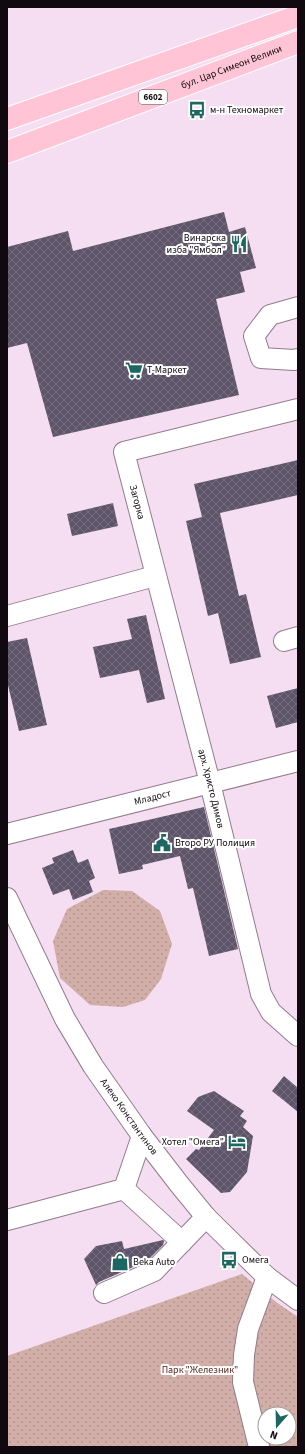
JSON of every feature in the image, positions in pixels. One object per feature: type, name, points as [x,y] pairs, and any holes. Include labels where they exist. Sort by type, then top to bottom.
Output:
[{"type":"main road","points":[[7,119],[298,16]]},
{"type":"main road","name":"бул. Цар Симеон Велики","points":[[7,152],[298,42]]},
{"type":"street","points":[[298,307],[270,314],[254,336],[261,358],[298,359]]},
{"type":"street","name":"Загорка","points":[[155,576],[124,452],[298,409]]},
{"type":"street","points":[[7,616],[155,576]]},
{"type":"street","name":"арх. Христо Димов","points":[[155,576],[210,783],[260,994],[271,1012],[298,1036]]},
{"type":"street","name":"Младост","points":[[7,834],[298,761]]},
{"type":"street","name":"Алеко Константинов","points":[[7,898],[65,1019],[93,1066],[142,1136],[206,1216],[267,1277],[298,1300]]},
{"type":"street","points":[[124,1189],[142,1136]]},
{"type":"street","points":[[7,1220],[124,1189]]},
{"type":"street","points":[[124,1189],[182,1242]]},
{"type":"street","points":[[104,1293],[154,1271],[206,1216]]},
{"type":"street","points":[[259,1447],[243,1382],[244,1355],[248,1328],[267,1277]]},
{"type":"green space","points":[[103,890],[132,891],[160,911],[172,944],[161,979],[145,1000],[123,1007],[90,1005],[60,978],[53,941],[67,909]]},
{"type":"green space","name":"Парк \"Железник\"","points":[[242,1274],[276,1302],[298,1317],[298,1447],[7,1447],[7,1356]]},
{"type":"building","points":[[224,212],[229,232],[245,227],[256,268],[240,272],[245,292],[216,299],[239,395],[53,437],[27,343],[7,348],[7,247],[68,231],[73,251]]},
{"type":"building","points":[[298,460],[298,495],[220,513],[239,596],[246,594],[261,657],[230,664],[218,613],[208,616],[186,521],[202,517],[194,484]]},
{"type":"building","points":[[113,503],[118,526],[72,536],[67,514]]},
{"type":"building","points":[[146,615],[165,699],[147,703],[139,670],[100,678],[93,647],[132,639],[127,619]]},
{"type":"building","points":[[27,638],[47,725],[19,731],[7,681],[7,642]]},
{"type":"building","points":[[298,688],[298,722],[276,728],[267,696]]},
{"type":"building","name":"Второ РУ Полиция","points":[[204,807],[238,949],[209,956],[193,888],[188,889],[180,856],[142,865],[143,869],[119,874],[109,829]]},
{"type":"building","points":[[73,850],[78,863],[88,859],[95,878],[89,881],[93,892],[73,900],[69,889],[53,895],[42,868],[54,863],[52,858]]},
{"type":"building","points":[[284,1076],[298,1088],[298,1112],[272,1091]]},
{"type":"building","name":"Хотел \"Омега\"","points":[[214,1091],[244,1111],[240,1116],[247,1121],[243,1127],[253,1136],[247,1172],[230,1192],[221,1193],[186,1159],[196,1149],[199,1150],[214,1130],[187,1111],[198,1097]]},
{"type":"building","name":"Beka Auto","points":[[163,1240],[163,1245],[147,1261],[99,1282],[96,1285],[84,1259],[96,1246],[122,1241],[124,1249]]},
{"type":"place","name":"м-н Техномаркет","points":[[197,110]]},
{"type":"place","name":"Винарска изба \"Ямбол\"","points":[[239,244]]},
{"type":"place","name":"Т-Маркет","points":[[134,370]]},
{"type":"place","name":"Второ РУ Полиция","points":[[162,843]]},
{"type":"place","name":"Хотел \"Омега\"","points":[[237,1142]]},
{"type":"place","name":"Омега","points":[[229,1260]]},
{"type":"place","name":"Beka Auto","points":[[120,1262]]}]
